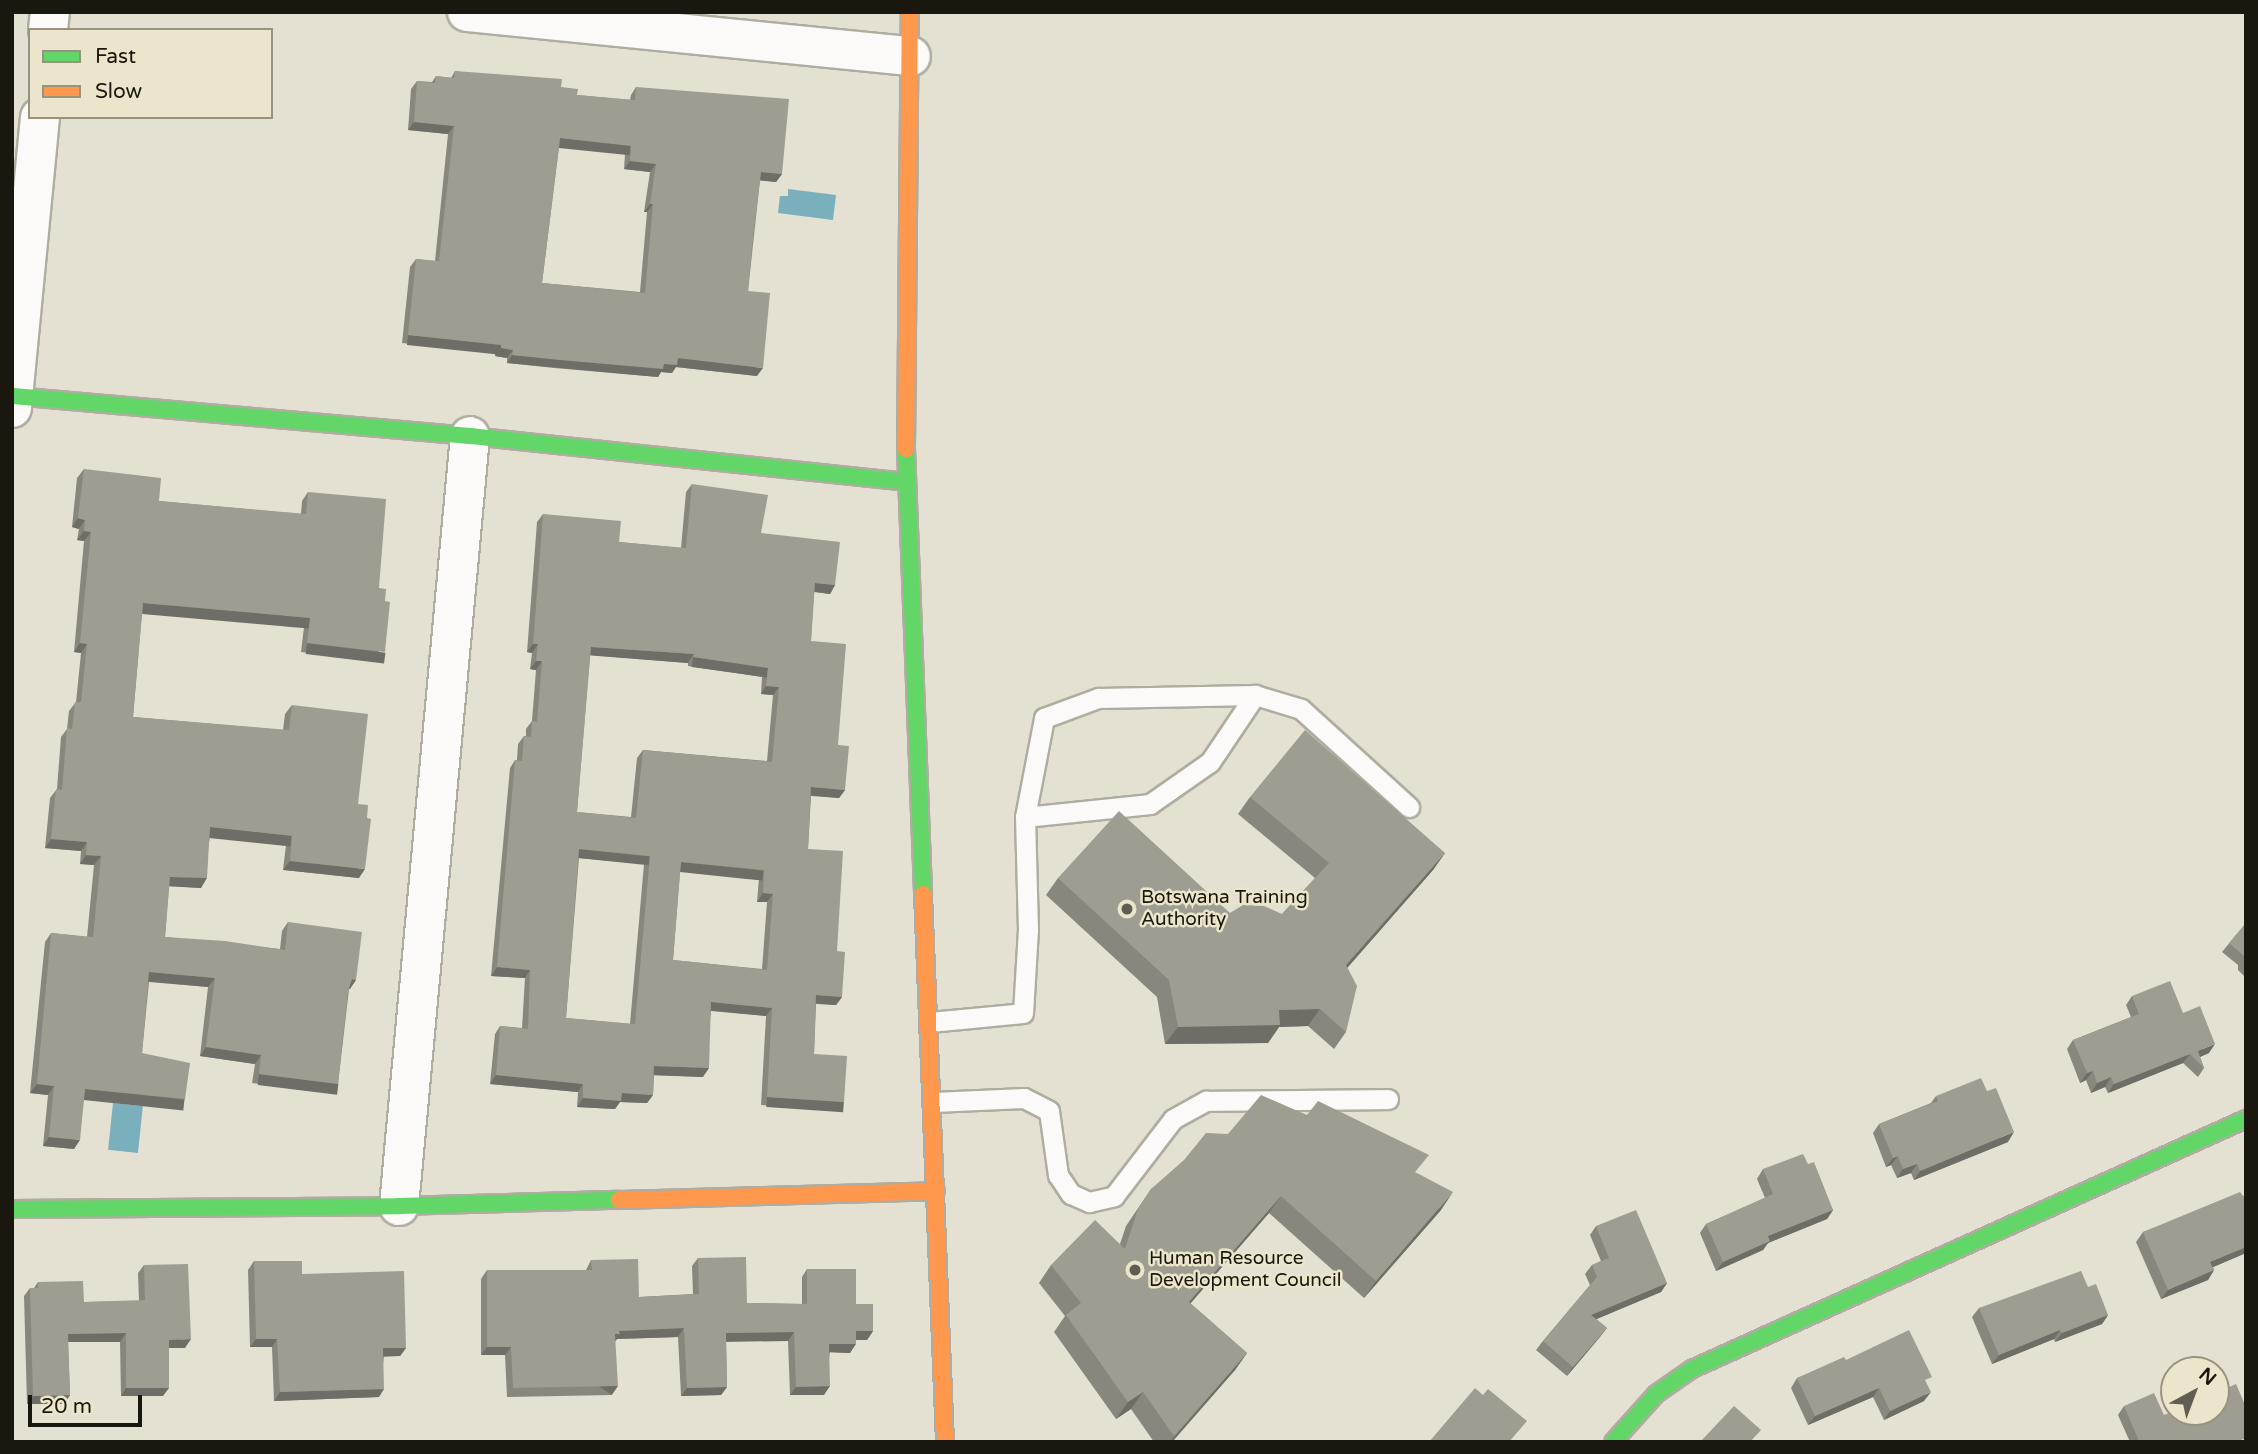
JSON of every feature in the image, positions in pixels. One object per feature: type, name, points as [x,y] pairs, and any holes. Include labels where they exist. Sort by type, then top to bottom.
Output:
[{"type":"street","points":[[467,12],[911,56]]},
{"type":"street","points":[[911,12],[906,482],[945,1442]]},
{"type":"street","points":[[40,119],[13,402],[470,436],[906,482]]},
{"type":"street","points":[[399,1206],[470,436]]},
{"type":"street","points":[[1614,1442],[1656,1394],[1692,1369],[2246,1119]]},
{"type":"street","points":[[12,1209],[399,1206],[936,1191]]},
{"type":"lane","points":[[930,1022],[1023,1013],[1028,930],[1025,817],[1044,718],[1098,698],[1255,695],[1301,709],[1409,807]]},
{"type":"lane","points":[[1025,817],[1150,804],[1210,762],[1255,695]]},
{"type":"lane","points":[[933,1102],[1024,1098],[1049,1111],[1058,1175],[1071,1194],[1089,1202],[1114,1196],[1172,1119],[1206,1101],[1388,1098]]},
{"type":"water","points":[[788,189],[836,195],[833,220],[778,213],[780,196],[788,196]]},
{"type":"water","points":[[113,1103],[143,1106],[138,1153],[108,1150]]},
{"type":"building","points":[[455,71],[562,79],[561,87],[578,89],[577,95],[635,100],[636,87],[789,99],[782,174],[761,172],[752,247],[748,291],[770,293],[763,368],[678,358],[677,365],[664,364],[663,369],[560,360],[512,355],[513,350],[501,348],[501,345],[408,335],[416,259],[439,261],[454,126],[414,122],[417,81],[435,83],[436,76],[454,78]],"holes":[[[560,138],[631,146],[630,161],[656,164],[650,204],[653,204],[645,293],[542,283]]]},
{"type":"building","points":[[84,469],[161,478],[159,501],[306,514],[308,492],[386,499],[379,588],[386,589],[385,601],[390,602],[385,652],[307,643],[310,618],[143,603],[133,717],[289,730],[292,705],[368,714],[358,804],[368,805],[367,818],[371,819],[365,869],[290,861],[292,836],[210,827],[207,878],[170,877],[165,937],[225,941],[285,950],[288,922],[362,932],[356,980],[352,979],[348,991],[338,1084],[259,1074],[261,1055],[206,1047],[215,978],[149,972],[142,1053],[190,1063],[185,1099],[85,1089],[80,1140],[49,1137],[54,1086],[37,1084],[51,933],[93,937],[101,856],[86,855],[87,842],[51,839],[56,789],[62,790],[67,728],[72,729],[75,702],[81,702],[87,644],[80,643],[91,532],[84,531],[85,520],[78,518]]},
{"type":"building","points":[[692,484],[768,495],[761,533],[840,542],[835,585],[815,583],[811,641],[846,644],[838,745],[849,746],[845,790],[811,787],[808,849],[843,851],[837,951],[845,952],[842,997],[816,995],[814,1054],[847,1056],[844,1102],[767,1097],[772,1008],[711,1002],[709,1068],[654,1066],[653,1095],[622,1093],[621,1101],[583,1098],[583,1084],[496,1075],[500,1026],[528,1029],[530,970],[497,967],[515,760],[522,761],[524,736],[531,737],[532,721],[537,722],[542,661],[536,661],[538,644],[533,644],[543,514],[621,521],[619,542],[686,548]],"holes":[[[591,647],[694,654],[693,657],[768,668],[766,686],[779,687],[772,762],[643,750],[636,818],[577,812]],[[579,849],[650,856],[635,1024],[566,1018]],[[681,862],[764,870],[763,893],[773,894],[767,970],[673,960]]]},
{"type":"building","name":"Botswana Training Authority","points":[[1305,730],[1445,853],[1346,965],[1357,986],[1346,1032],[1320,1009],[1279,1010],[1280,1025],[1178,1027],[1169,980],[1058,878],[1119,811],[1230,913],[1243,905],[1264,906],[1282,914],[1329,863],[1250,797]]},
{"type":"building","points":[[2246,923],[2246,963],[2244,956],[2229,943]]},
{"type":"building","points":[[2170,981],[2183,1013],[2200,1006],[2215,1044],[2198,1051],[2204,1068],[2190,1054],[2114,1084],[2111,1077],[2097,1083],[2093,1071],[2087,1073],[2073,1040],[2139,1014],[2132,996]]},
{"type":"building","points":[[1981,1078],[1987,1091],[1996,1088],[2014,1132],[1920,1171],[1917,1164],[1903,1169],[1898,1156],[1893,1158],[1879,1124],[1938,1101],[1936,1096]]},
{"type":"building","name":"Human Resource Development Council","points":[[1261,1095],[1307,1115],[1318,1101],[1429,1155],[1415,1172],[1453,1192],[1376,1281],[1281,1196],[1189,1302],[1247,1353],[1174,1436],[1143,1392],[1128,1402],[1066,1315],[1081,1303],[1051,1265],[1095,1220],[1125,1249],[1138,1209],[1151,1189],[1184,1160],[1206,1133],[1228,1134]]},
{"type":"building","points":[[1803,1154],[1808,1164],[1814,1162],[1833,1210],[1768,1236],[1770,1241],[1723,1262],[1706,1224],[1773,1194],[1763,1169]]},
{"type":"building","points":[[2240,1192],[2243,1196],[2246,1195],[2246,1247],[2210,1262],[2214,1270],[2168,1290],[2143,1232]]},
{"type":"building","points":[[1636,1210],[1667,1283],[1591,1315],[1607,1328],[1573,1367],[1543,1341],[1597,1277],[1592,1265],[1609,1258],[1596,1226]]},
{"type":"building","points":[[746,1257],[747,1303],[807,1304],[807,1269],[856,1269],[856,1304],[873,1304],[873,1331],[856,1331],[856,1344],[829,1344],[830,1386],[796,1387],[794,1332],[726,1333],[727,1387],[687,1388],[684,1328],[619,1331],[620,1334],[615,1334],[618,1386],[513,1388],[511,1347],[487,1347],[487,1270],[592,1270],[591,1260],[638,1259],[639,1297],[699,1294],[698,1258]]},
{"type":"building","points":[[254,1261],[302,1261],[302,1274],[404,1271],[406,1348],[383,1348],[384,1389],[280,1392],[277,1339],[256,1339]]},
{"type":"building","points":[[188,1264],[191,1339],[169,1340],[169,1388],[126,1388],[126,1333],[68,1334],[70,1395],[33,1396],[30,1288],[38,1288],[38,1282],[83,1281],[84,1302],[145,1300],[144,1265]]},
{"type":"building","points":[[2081,1271],[2088,1287],[2096,1284],[2108,1315],[2062,1333],[2060,1330],[1999,1355],[1979,1308]]},
{"type":"building","points":[[1909,1330],[1932,1377],[1925,1380],[1931,1392],[1890,1411],[1879,1388],[1815,1416],[1797,1378],[1844,1357],[1846,1360]]},
{"type":"building","points":[[2236,1384],[2246,1407],[2246,1438],[2241,1442],[2137,1442],[2139,1441],[2124,1406],[2154,1393],[2160,1406],[2160,1426],[2230,1426],[2230,1387]]},
{"type":"building","points":[[1475,1388],[1483,1395],[1488,1389],[1527,1421],[1509,1442],[1429,1442]]},
{"type":"building","points":[[1734,1406],[1761,1430],[1750,1442],[1700,1442]]},
{"type":"traffic: fast","points":[[13,396],[470,436],[906,482]]},
{"type":"traffic: fast","points":[[906,449],[923,894]]},
{"type":"traffic: fast","points":[[1613,1442],[1656,1394],[1692,1369],[2246,1119]]},
{"type":"traffic: fast","points":[[12,1209],[399,1206],[619,1200]]},
{"type":"traffic: slow","points":[[906,449],[910,12]]},
{"type":"traffic: slow","points":[[923,894],[945,1442]]},
{"type":"traffic: slow","points":[[619,1200],[936,1191]]},
{"type":"place","name":"Botswana Training Authority","points":[[1127,909]]},
{"type":"place","name":"Human Resource Development Council","points":[[1135,1270]]}]
